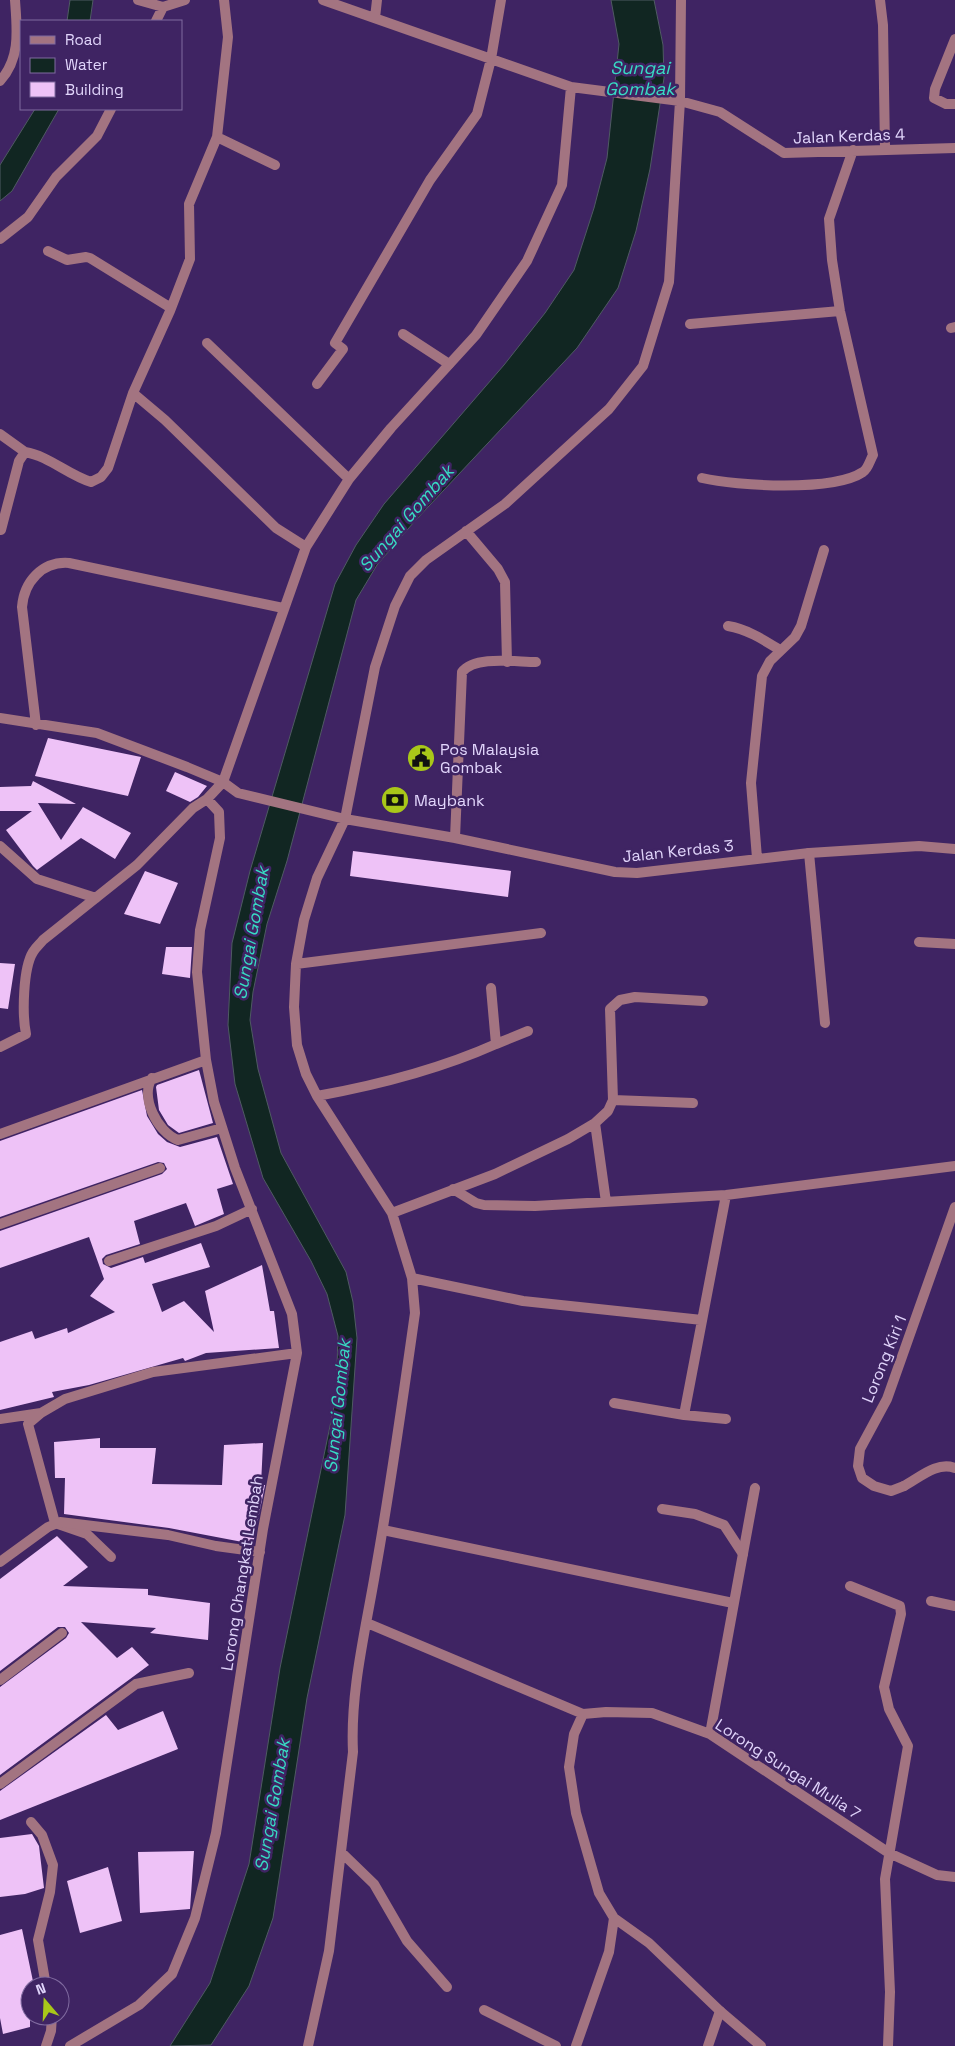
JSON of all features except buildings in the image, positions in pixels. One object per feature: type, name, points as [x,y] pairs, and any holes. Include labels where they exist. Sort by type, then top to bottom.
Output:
[{"type":"street","points":[[0,81],[8,72],[15,56],[18,32],[15,0]]},
{"type":"street","points":[[138,0],[163,7],[185,0]]},
{"type":"street","points":[[0,434],[25,452],[35,454],[78,478],[91,482],[101,477],[108,468],[133,393],[171,308],[190,259],[189,204],[217,137],[228,37],[224,0]]},
{"type":"street","name":"Jalan Kerdas 4","points":[[323,0],[571,87],[680,100],[720,112],[784,153],[955,148]]},
{"type":"street","points":[[375,18],[378,0]]},
{"type":"street","points":[[317,384],[343,349],[334,343],[426,188],[477,114],[491,59],[501,0]]},
{"type":"street","points":[[308,2046],[329,1951],[353,1752],[351,1720],[383,1530],[415,1313],[412,1278],[392,1213],[317,1096],[306,1074],[296,1045],[294,1007],[296,964],[310,896],[345,818],[375,667],[395,606],[410,576],[426,560],[505,504],[609,409],[643,366],[669,282],[680,100],[681,0]]},
{"type":"street","points":[[880,0],[883,25],[885,149]]},
{"type":"street","points":[[156,20],[163,7]]},
{"type":"street","points":[[955,39],[935,89],[934,98],[946,104],[955,104]]},
{"type":"street","points":[[0,1047],[26,1034],[24,1021],[27,966],[33,952],[43,940],[137,865],[193,808],[207,800],[223,782],[306,547],[349,479],[391,428],[476,335],[527,261],[562,185],[571,87]]},
{"type":"street","points":[[0,239],[28,217],[56,177],[97,136],[110,110]]},
{"type":"street","points":[[217,137],[275,165]]},
{"type":"street","points":[[702,478],[734,484],[796,484],[846,480],[865,471],[873,455],[840,311],[832,260],[829,219],[854,150]]},
{"type":"street","points":[[48,251],[67,260],[90,258],[171,308]]},
{"type":"street","points":[[690,324],[840,311]]},
{"type":"street","points":[[403,334],[450,364]]},
{"type":"street","points":[[207,343],[349,479]]},
{"type":"street","points":[[133,393],[165,420],[276,528],[306,547]]},
{"type":"street","points":[[1,530],[19,461],[25,452]]},
{"type":"street","points":[[466,531],[498,569],[505,582],[507,662]]},
{"type":"street","points":[[757,858],[751,783],[758,700],[762,676],[780,650],[795,637],[802,626],[824,550]]},
{"type":"street","points":[[36,725],[22,608],[23,596],[32,578],[50,565],[61,562],[79,564],[283,608]]},
{"type":"street","points":[[728,626],[738,628],[763,639],[780,650]]},
{"type":"street","points":[[455,838],[462,672],[467,666],[479,662],[536,662]]},
{"type":"street","points":[[0,718],[97,733],[223,782]]},
{"type":"street","name":"Jalan Kerdas 3","points":[[223,782],[238,793],[318,813],[455,838],[615,872],[637,873],[809,853],[919,846],[955,849]]},
{"type":"street","name":"Lorong Changkat Lembah","points":[[70,2046],[139,2005],[172,1974],[195,1918],[216,1833],[260,1552],[297,1353],[292,1314],[252,1209],[234,1168],[222,1128],[206,1060],[198,963],[200,930],[220,838],[220,812],[207,800]]},
{"type":"street","points":[[0,846],[37,879],[96,898]]},
{"type":"street","points":[[809,853],[825,1023]]},
{"type":"street","points":[[296,964],[541,933]]},
{"type":"street","points":[[919,942],[955,944]]},
{"type":"street","points":[[491,988],[496,1044]]},
{"type":"street","points":[[392,1213],[528,1159],[595,1123],[608,1111],[613,1100],[610,1008],[620,1000],[635,997],[703,1001]]},
{"type":"street","points":[[317,1096],[401,1077],[471,1055],[528,1031]]},
{"type":"street","points":[[0,1134],[206,1060]]},
{"type":"street","points":[[152,1078],[147,1085],[147,1097],[152,1111],[172,1138],[178,1140],[222,1128]]},
{"type":"street","points":[[613,1100],[693,1104]]},
{"type":"street","points":[[595,1123],[606,1202]]},
{"type":"street","points":[[453,1189],[476,1203],[516,1207],[726,1195],[955,1166]]},
{"type":"street","points":[[0,1224],[160,1168]]},
{"type":"street","points":[[684,1416],[726,1195]]},
{"type":"street","name":"Lorong Kiri 1","points":[[955,1206],[887,1399],[860,1449],[858,1466],[862,1478],[874,1486],[891,1490],[904,1486],[934,1468],[949,1465],[955,1468]]},
{"type":"street","points":[[108,1261],[216,1226],[252,1209]]},
{"type":"street","points":[[412,1278],[523,1301],[702,1320]]},
{"type":"street","points":[[55,1523],[28,1424],[41,1413],[65,1399],[152,1372],[297,1353]]},
{"type":"street","points":[[614,1403],[684,1416],[726,1419]]},
{"type":"street","points":[[0,1419],[41,1413]]},
{"type":"street","points":[[710,1734],[755,1488]]},
{"type":"street","points":[[662,1509],[695,1514],[724,1525],[743,1554]]},
{"type":"street","points":[[55,1523],[87,1534],[111,1557]]},
{"type":"street","points":[[0,1562],[55,1523],[149,1532],[216,1546],[260,1552]]},
{"type":"street","points":[[383,1530],[733,1603]]},
{"type":"street","points":[[850,1586],[900,1606],[901,1614],[884,1687],[889,1709],[908,1746],[885,1879],[890,1992],[888,2046]]},
{"type":"street","points":[[931,1601],[955,1606]]},
{"type":"street","points":[[367,1622],[584,1714],[574,1734],[569,1767],[576,1813],[599,1893],[614,1918],[649,1942],[720,2012],[761,2046]]},
{"type":"street","points":[[0,1680],[62,1633]]},
{"type":"street","points":[[0,1784],[136,1684],[189,1673]]},
{"type":"street","name":"Lorong Sungai Mulia 7","points":[[584,1714],[606,1712],[652,1713],[710,1734],[889,1853],[937,1875],[955,1877]]},
{"type":"street","points":[[31,1822],[42,1835],[53,1865],[50,1892],[38,1940],[44,1976]]},
{"type":"street","points":[[342,1853],[374,1884],[407,1941],[447,1988]]},
{"type":"street","points":[[576,2046],[609,1952],[614,1918]]},
{"type":"street","points":[[484,2010],[556,2046]]},
{"type":"street","points":[[708,2046],[720,2012]]},
{"type":"street","points":[[46,2046],[51,2026]]},
{"type":"water","points":[[70,0],[93,0],[90,20],[67,20]]},
{"type":"water","name":"Sungai Gombak","points":[[611,0],[654,0],[663,45],[664,78],[650,169],[636,231],[618,288],[577,348],[414,522],[377,565],[356,600],[287,861],[267,924],[253,992],[250,1020],[258,1069],[281,1153],[346,1272],[353,1302],[357,1338],[345,1515],[307,1698],[273,1918],[249,1986],[211,2045],[170,2046],[210,1983],[249,1864],[280,1668],[336,1397],[338,1336],[327,1294],[311,1261],[263,1178],[235,1084],[228,1025],[232,943],[250,871],[335,584],[356,545],[384,504],[504,365],[545,313],[574,270],[594,208],[607,158],[619,44]]},
{"type":"water","points":[[34,110],[58,110],[12,191],[0,201],[0,165]]},
{"type":"place","name":"Pos Malaysia Gombak","points":[[421,758]]},
{"type":"place","name":"Maybank","points":[[395,800]]}]
